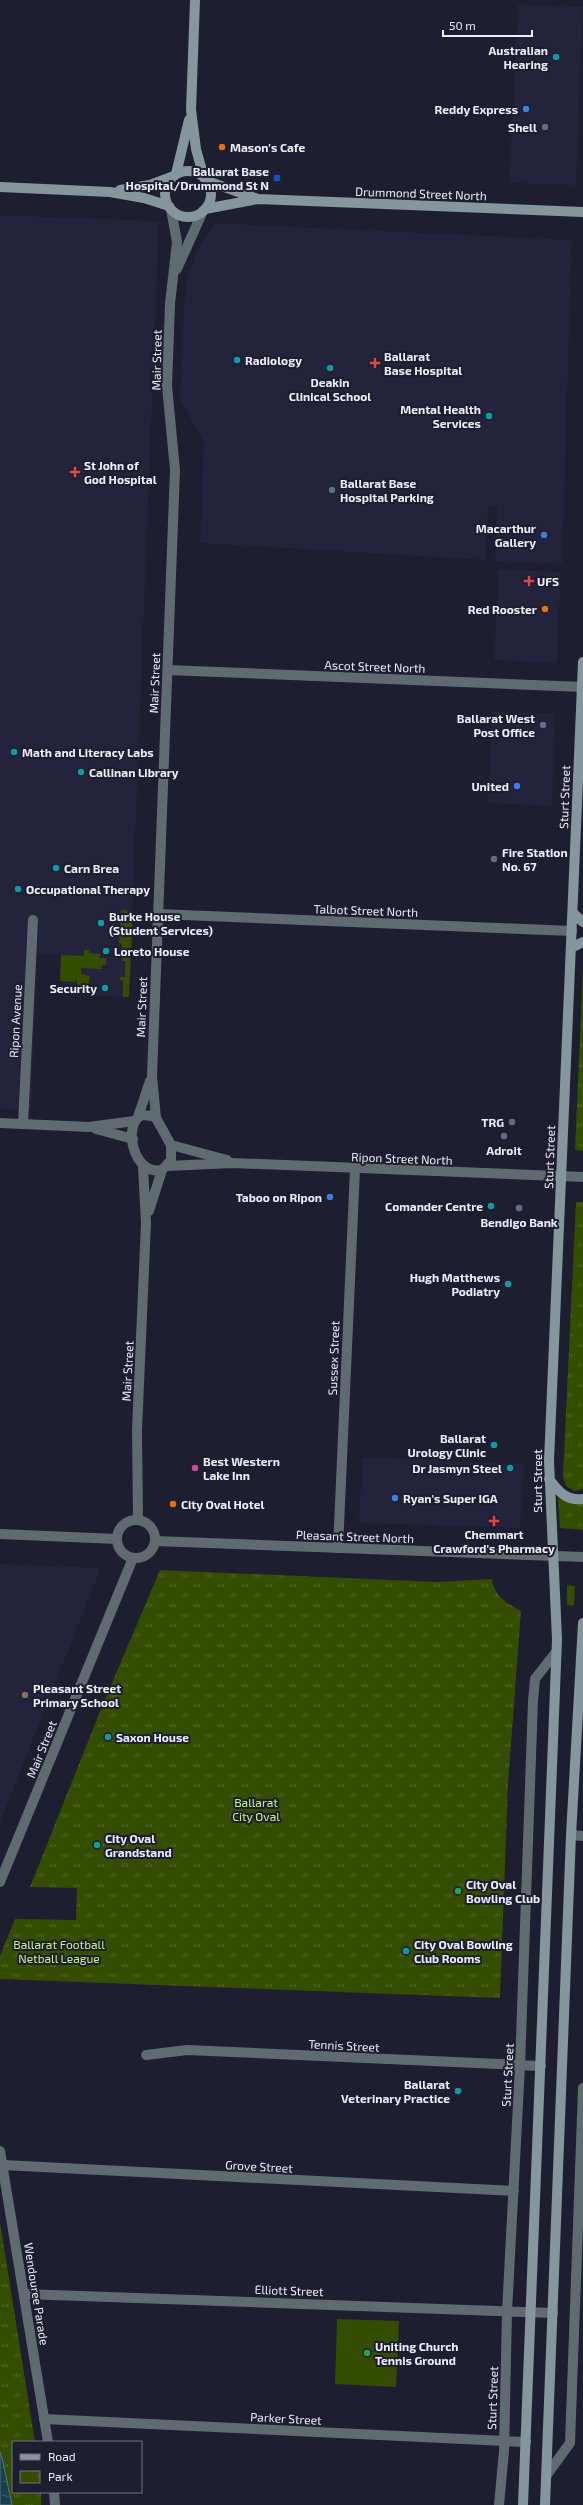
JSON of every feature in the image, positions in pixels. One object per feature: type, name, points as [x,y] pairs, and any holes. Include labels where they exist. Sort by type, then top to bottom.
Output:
[{"type":"main road","points":[[195,0],[191,110],[196,149],[210,195],[204,210]]},
{"type":"main road","points":[[170,208],[165,190],[174,175],[191,110]]},
{"type":"main road","name":"Drummond Street North","points":[[110,192],[150,185],[174,175],[190,171],[205,180],[258,199]]},
{"type":"main road","name":"Drummond Street North","points":[[0,187],[126,194],[170,208],[187,216],[204,210],[258,199],[583,212]]},
{"type":"main road","name":"Sturt Street","points":[[523,2505],[556,1652],[549,1479],[583,662]]},
{"type":"main road","points":[[573,913],[583,922]]},
{"type":"main road","points":[[571,948],[583,942]]},
{"type":"main road","points":[[549,1479],[560,1494],[570,1499],[583,1499]]},
{"type":"main road","points":[[545,2505],[572,1835],[583,1623]]},
{"type":"street","name":"Mair Street","points":[[156,1118],[152,1076],[175,470],[168,386],[172,291],[176,242],[170,208]]},
{"type":"street","name":"Mair Street","points":[[172,291],[176,272],[204,210]]},
{"type":"street","name":"Ascot Street North","points":[[168,670],[582,687]]},
{"type":"street","name":"Talbot Street North","points":[[158,914],[572,931]]},
{"type":"street","name":"Ripon Avenue","points":[[23,1124],[33,920]]},
{"type":"street","name":"Mair Street","points":[[136,1119],[152,1076]]},
{"type":"street","points":[[0,1123],[88,1127],[136,1119],[148,1115],[156,1118],[171,1146],[171,1160],[164,1168],[155,1171],[143,1167],[136,1155],[132,1127],[136,1119]]},
{"type":"street","points":[[88,1127],[133,1139]]},
{"type":"street","name":"Ripon Street North","points":[[171,1146],[242,1164]]},
{"type":"street","name":"Ripon Street North","points":[[164,1168],[242,1164],[583,1177]]},
{"type":"street","name":"Mair Street","points":[[138,1519],[137,1430],[146,1223],[143,1167]]},
{"type":"street","name":"Mair Street","points":[[146,1223],[164,1168]]},
{"type":"street","name":"Sussex Street","points":[[338,1548],[355,1169]]},
{"type":"street","points":[[138,1519],[150,1525],[155,1534],[155,1541],[148,1554],[133,1558],[122,1552],[117,1539],[118,1532],[124,1524],[138,1519]]},
{"type":"street","points":[[0,1534],[117,1539]]},
{"type":"street","name":"Pleasant Street North","points":[[155,1541],[583,1557]]},
{"type":"street","name":"Mair Street","points":[[0,1882],[133,1558]]},
{"type":"street","name":"Sturt Street","points":[[499,2505],[504,2441],[507,2312],[520,2066],[533,1702],[536,1678],[556,1652]]},
{"type":"street","points":[[572,1835],[583,1836]]},
{"type":"street","name":"Tennis Street","points":[[146,2055],[187,2050],[541,2066]]},
{"type":"street","points":[[546,2476],[570,2443],[583,2088]]},
{"type":"street","name":"Wendouree Parade","points":[[0,2151],[48,2441]]},
{"type":"street","name":"Grove Street","points":[[3,2166],[514,2190]]},
{"type":"street","name":"Elliott Street","points":[[24,2294],[553,2313]]},
{"type":"street","name":"Parker Street","points":[[44,2419],[526,2442]]},
{"type":"street","points":[[54,2493],[55,2505]]},
{"type":"shaded area","name":"Shell","points":[[518,5],[583,7],[576,185],[509,183]]},
{"type":"shaded area","name":"St John of God Hospital","points":[[0,215],[159,221],[129,997],[60,995],[61,955],[37,954],[31,1110],[0,1109]]},
{"type":"shaded area","name":"Ballarat Base Hospital","points":[[214,223],[572,240],[562,564],[495,561],[497,506],[488,506],[486,560],[200,543],[204,442],[180,400],[184,304],[187,279],[194,257]]},
{"type":"shaded area","points":[[498,569],[561,572],[557,663],[494,660]]},
{"type":"shaded area","name":"United","points":[[492,712],[555,713],[552,806],[488,803]]},
{"type":"shaded area","points":[[362,1457],[524,1464],[520,1528],[359,1523]]},
{"type":"shaded area","name":"Pleasant Street Primary School","points":[[0,1564],[101,1568],[0,1822]]},
{"type":"green space","points":[[121,910],[133,911],[129,997],[123,997],[123,981],[120,980],[120,977],[125,977],[125,961],[122,961],[122,944],[119,943]]},
{"type":"green space","points":[[84,950],[89,950],[89,953],[100,954],[100,958],[106,958],[106,965],[102,965],[102,969],[81,968],[81,974],[90,976],[88,991],[82,990],[82,987],[77,984],[77,979],[75,982],[60,981],[61,955],[84,956]]},
{"type":"green space","points":[[583,969],[583,1151],[575,1150]]},
{"type":"green space","points":[[576,1202],[583,1202],[583,1489],[575,1491],[566,1486],[563,1476]]},
{"type":"green space","points":[[558,1498],[572,1504],[583,1504],[583,1530],[560,1528]]},
{"type":"green space","name":"Ballarat City Oval","points":[[160,1570],[438,1582],[492,1579],[498,1595],[521,1611],[508,1784],[500,1998],[0,1979],[0,1956],[15,1919],[76,1920],[77,1888],[30,1887],[101,1709]]},
{"type":"green space","points":[[567,1585],[575,1586],[574,1606],[567,1605]]},
{"type":"green space","points":[[0,2222],[35,2441],[12,2441],[12,2493],[41,2493],[41,2505],[12,2505],[0,2452]]},
{"type":"green space","name":"Uniting Church Tennis Ground","points":[[337,2319],[399,2321],[396,2387],[335,2384]]},
{"type":"water","points":[[0,2452],[2,2458],[12,2505],[0,2505]]},
{"type":"place","name":"Australian Hearing","points":[[556,57]]},
{"type":"place","name":"Reddy Express","points":[[526,109]]},
{"type":"place","name":"Shell","points":[[545,127]]},
{"type":"place","name":"Mason's Cafe","points":[[222,147]]},
{"type":"place","name":"Ballarat Base Hospital/Drummond St N","points":[[277,178]]},
{"type":"place","name":"Radiology","points":[[237,360]]},
{"type":"place","name":"Ballarat Base Hospital","points":[[375,363]]},
{"type":"place","name":"Deakin Clinical School","points":[[330,368]]},
{"type":"place","name":"Mental Health Services","points":[[489,416]]},
{"type":"place","name":"St John of God Hospital","points":[[75,472]]},
{"type":"place","name":"Ballarat Base Hospital Parking","points":[[332,490]]},
{"type":"place","name":"Macarthur Gallery","points":[[544,535]]},
{"type":"place","name":"UFS","points":[[529,581]]},
{"type":"place","name":"Red Rooster","points":[[545,609]]},
{"type":"place","name":"Ballarat West Post Office","points":[[543,725]]},
{"type":"place","name":"Math and Literacy Labs","points":[[14,752]]},
{"type":"place","name":"Callinan Library","points":[[81,772]]},
{"type":"place","name":"United","points":[[517,786]]},
{"type":"place","name":"Fire Station No. 67","points":[[494,859]]},
{"type":"place","name":"Carn Brea","points":[[56,868]]},
{"type":"place","name":"Occupational Therapy","points":[[18,889]]},
{"type":"place","name":"Burke House (Student Services)","points":[[101,923]]},
{"type":"place","name":"Loreto House","points":[[106,951]]},
{"type":"place","name":"Security","points":[[105,988]]},
{"type":"place","name":"TRG","points":[[512,1122]]},
{"type":"place","name":"Adroit","points":[[504,1136]]},
{"type":"place","name":"Taboo on Ripon","points":[[330,1197]]},
{"type":"place","name":"Comander Centre","points":[[491,1206]]},
{"type":"place","name":"Bendigo Bank","points":[[519,1208]]},
{"type":"place","name":"Hugh Matthews Podiatry","points":[[508,1284]]},
{"type":"place","name":"Ballarat Urology Clinic","points":[[494,1445]]},
{"type":"place","name":"Best Western Lake Inn","points":[[195,1468]]},
{"type":"place","name":"Dr Jasmyn Steel","points":[[510,1468]]},
{"type":"place","name":"Ryan's Super IGA","points":[[395,1498]]},
{"type":"place","name":"City Oval Hotel","points":[[173,1504]]},
{"type":"place","name":"Chemmart Crawford's Pharmacy","points":[[494,1521]]},
{"type":"place","name":"Pleasant Street Primary School","points":[[25,1695]]},
{"type":"place","name":"Saxon House","points":[[108,1737]]},
{"type":"place","name":"City Oval Grandstand","points":[[97,1845]]},
{"type":"place","name":"City Oval Bowling Club","points":[[458,1891]]},
{"type":"place","name":"City Oval Bowling Club Rooms","points":[[406,1951]]},
{"type":"place","name":"Ballarat Veterinary Practice","points":[[458,2091]]},
{"type":"place","name":"Uniting Church Tennis Ground","points":[[367,2353]]},
{"type":"park label","name":"Ballarat Football Netball League","points":[[59,1951]]}]
